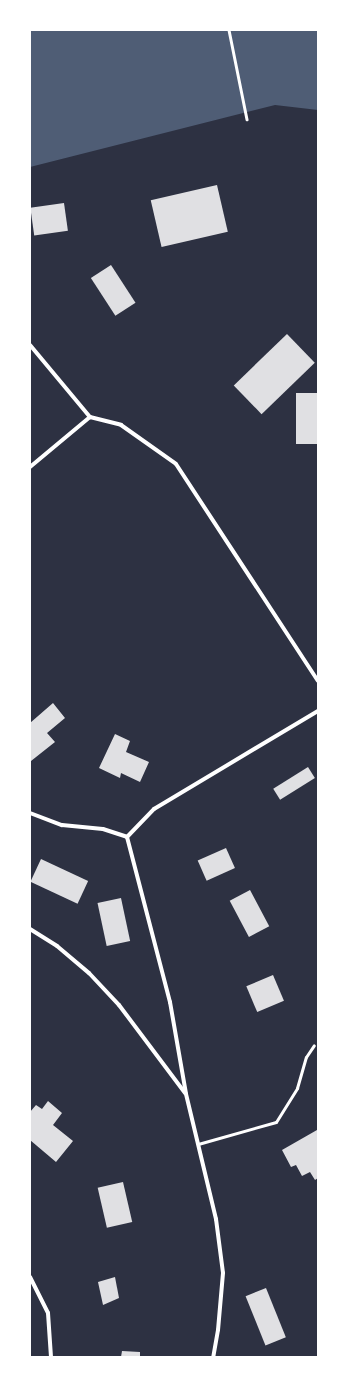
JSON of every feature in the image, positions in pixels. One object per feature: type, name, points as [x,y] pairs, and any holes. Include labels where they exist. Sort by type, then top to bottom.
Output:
[{"type":"street","points":[[30,345],[90,418],[121,425],[176,464],[318,681]]},
{"type":"street","points":[[30,467],[90,418]]},
{"type":"street","points":[[128,838],[154,809],[318,711]]},
{"type":"street","points":[[30,813],[62,825],[103,829],[128,838]]},
{"type":"street","points":[[128,838],[170,1002],[186,1094],[216,1219],[223,1273],[218,1330],[213,1357]]},
{"type":"street","points":[[30,930],[57,946],[89,973],[119,1005],[186,1094]]},
{"type":"street","points":[[30,1277],[35,1283],[48,1313],[51,1357]]},
{"type":"lane","points":[[198,1144],[276,1122],[297,1088],[306,1057],[314,1045]]},
{"type":"path","points":[[228,30],[247,119]]},
{"type":"water","points":[[30,30],[318,30],[318,110],[275,105],[30,167]]},
{"type":"building","points":[[217,185],[228,232],[162,247],[151,200]]},
{"type":"building","points":[[64,203],[68,231],[34,235],[30,208]]},
{"type":"building","points":[[111,265],[136,303],[115,316],[91,278]]},
{"type":"building","points":[[287,334],[315,363],[262,414],[234,385]]},
{"type":"building","points":[[296,393],[318,393],[318,444],[296,444]]},
{"type":"building","points":[[53,703],[65,718],[47,733],[55,742],[31,761],[30,723]]},
{"type":"building","points":[[115,734],[130,741],[126,752],[149,762],[140,782],[121,773],[120,778],[99,768]]},
{"type":"building","points":[[308,767],[315,778],[280,800],[273,789]]},
{"type":"building","points":[[226,848],[235,868],[207,881],[198,861]]},
{"type":"building","points":[[41,859],[88,881],[78,904],[30,882]]},
{"type":"building","points":[[250,890],[269,926],[249,937],[230,901]]},
{"type":"building","points":[[121,898],[130,941],[107,946],[98,903]]},
{"type":"building","points":[[273,975],[284,1001],[257,1012],[246,986]]},
{"type":"building","points":[[48,1101],[62,1113],[53,1125],[73,1141],[56,1162],[30,1140],[30,1112],[36,1105],[42,1109]]},
{"type":"building","points":[[317,1130],[318,1178],[315,1180],[310,1172],[302,1176],[296,1165],[291,1167],[282,1150]]},
{"type":"building","points":[[123,1182],[132,1222],[107,1228],[98,1188]]},
{"type":"building","points":[[115,1277],[119,1298],[103,1305],[98,1282]]},
{"type":"building","points":[[266,1288],[286,1337],[265,1345],[246,1296]]},
{"type":"building","points":[[122,1351],[140,1352],[140,1357],[121,1357]]}]
